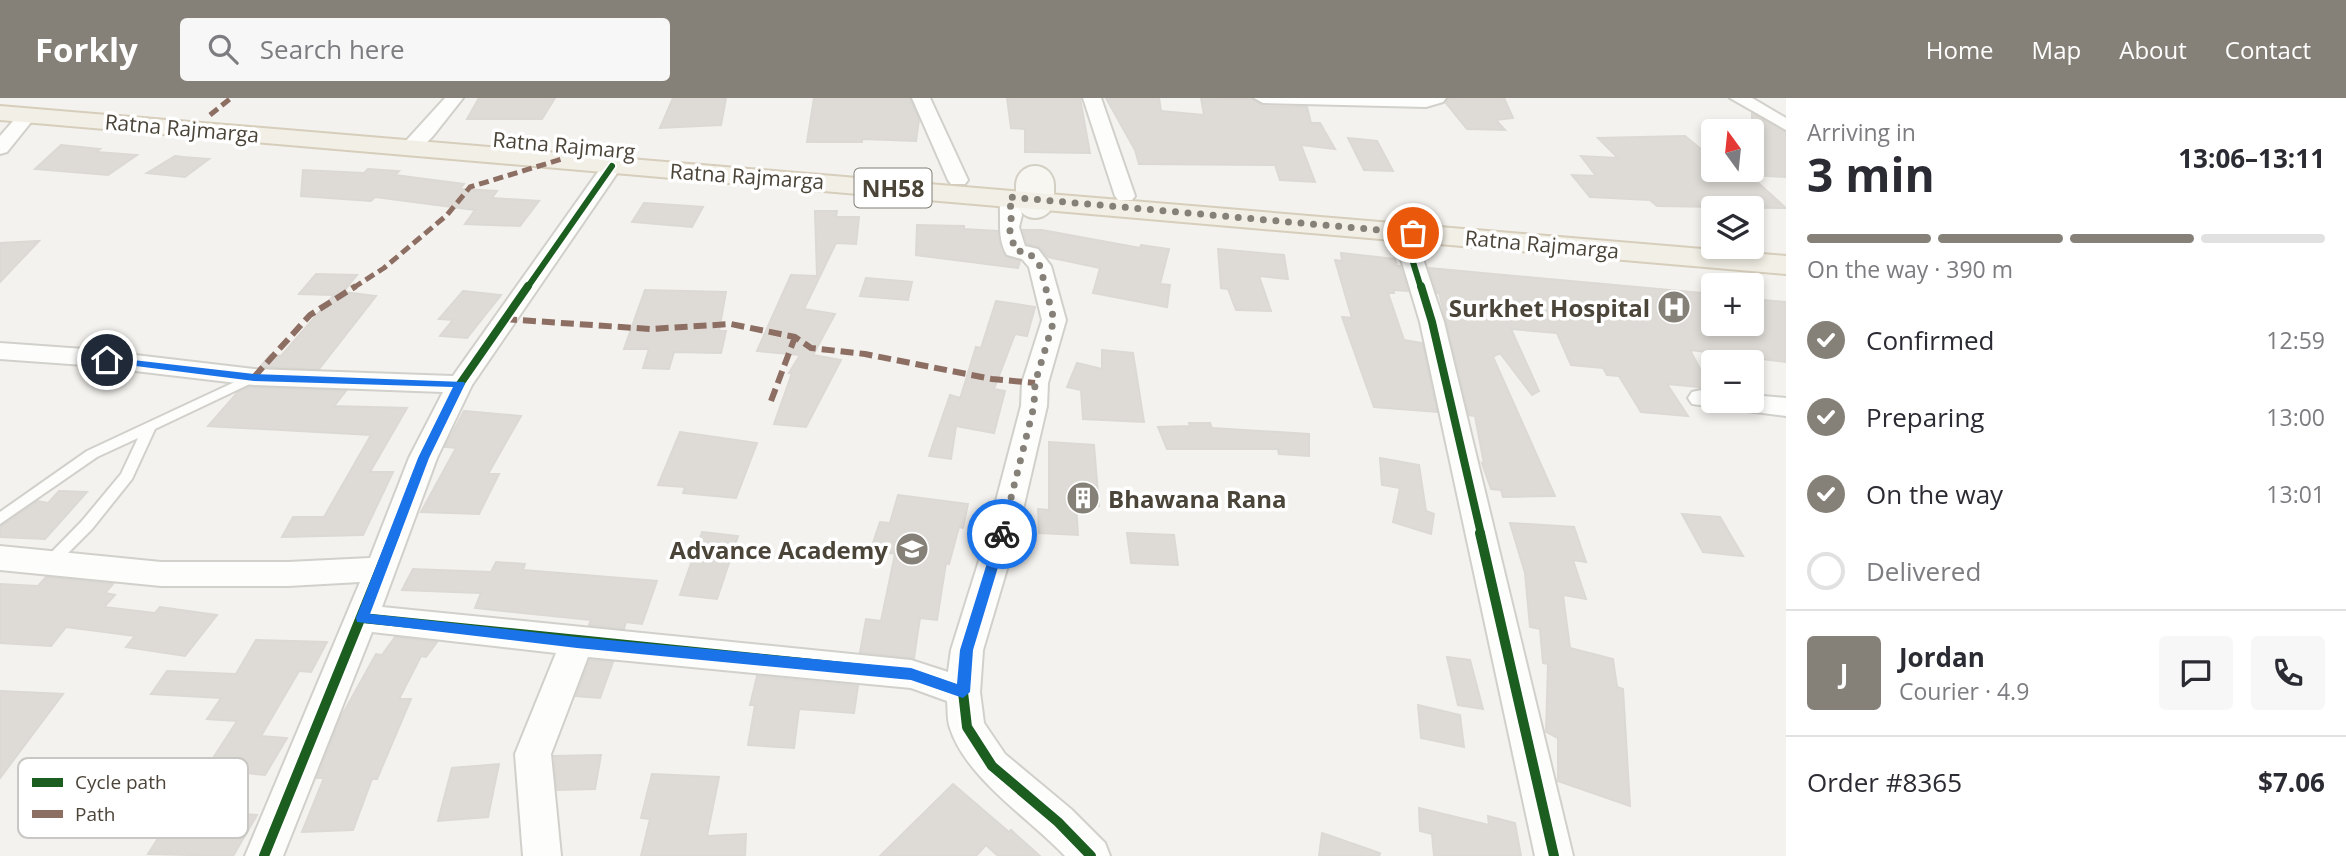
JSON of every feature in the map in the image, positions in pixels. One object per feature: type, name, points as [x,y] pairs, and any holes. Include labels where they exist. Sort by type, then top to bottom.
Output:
[{"type":"main road","name":"Ratna Rajmarg","points":[[0,99],[419,140],[958,180],[1027,194],[1125,196],[1413,225],[1701,242]]},
{"type":"main road","name":"Ratna Rajmarga","points":[[13,115],[419,140],[612,166],[1027,194],[1413,225],[1786,265]]},
{"type":"main road","points":[[1764,247],[1786,248]]},
{"type":"street","points":[[419,140],[454,98]]},
{"type":"street","points":[[921,98],[958,180]]},
{"type":"street","points":[[1092,98],[1125,196]]},
{"type":"street","points":[[1263,98],[1426,102],[1437,98]]},
{"type":"street","points":[[1739,98],[1786,125]]},
{"type":"street","points":[[0,148],[13,115]]},
{"type":"street","points":[[264,856],[382,569],[423,458],[460,384],[612,166]]},
{"type":"street","points":[[1027,194],[1012,215],[1009,227],[1015,250],[1030,254],[1040,266],[1054,320],[1035,383],[1034,406],[1002,535],[967,650],[963,692],[967,727],[992,766],[1058,822],[1091,856]]},
{"type":"street","points":[[1413,225],[1412,259],[1432,322],[1554,856]]},
{"type":"street","points":[[0,351],[84,357],[254,377],[460,384]]},
{"type":"street","points":[[1764,405],[1786,407]]},
{"type":"street","points":[[0,558],[161,574],[288,574],[382,569]]},
{"type":"street","points":[[362,618],[911,674],[963,692]]},
{"type":"street","points":[[542,856],[533,754],[577,642]]},
{"type":"lane","points":[[0,519],[92,454],[254,377]]},
{"type":"lane","points":[[50,563],[87,525],[127,476],[150,426]]},
{"type":"building","points":[[479,98],[555,98],[542,119],[467,119]]},
{"type":"building","points":[[673,98],[726,98],[721,125],[660,128]]},
{"type":"building","points":[[814,98],[910,98],[919,120],[916,141],[862,139],[862,142],[807,142]]},
{"type":"building","points":[[1007,98],[1080,98],[1090,153],[1025,152],[1025,129],[1011,128]]},
{"type":"building","points":[[1106,98],[1159,98],[1161,111],[1204,115],[1201,98],[1252,99],[1263,106],[1307,107],[1311,123],[1320,123],[1335,149],[1301,145],[1315,182],[1280,180],[1275,165],[1139,164],[1135,150]]},
{"type":"building","points":[[1504,98],[1513,118],[1496,120],[1505,130],[1467,129],[1446,103],[1448,99]]},
{"type":"building","points":[[1764,120],[1786,133],[1786,177],[1764,176]]},
{"type":"building","points":[[1685,136],[1701,149],[1701,182],[1757,182],[1786,208],[1764,208],[1764,196],[1701,196],[1701,207],[1657,206],[1650,200],[1590,197],[1572,175],[1596,176],[1581,156],[1618,158],[1598,138]]},
{"type":"building","points":[[1348,138],[1377,141],[1393,171],[1364,170]]},
{"type":"building","points":[[61,145],[100,149],[96,152],[137,155],[108,175],[35,169]]},
{"type":"building","points":[[175,156],[209,159],[185,177],[147,173]]},
{"type":"building","points":[[368,169],[399,171],[395,175],[464,184],[460,189],[497,191],[492,198],[539,201],[520,226],[465,224],[475,210],[375,197],[371,201],[301,196],[303,170],[364,173]]},
{"type":"building","points":[[644,203],[703,207],[692,227],[632,222]]},
{"type":"building","points":[[815,211],[837,211],[836,217],[859,217],[856,244],[836,243],[804,309],[835,314],[813,355],[841,360],[806,427],[774,424],[792,373],[789,373],[800,355],[757,351],[791,275],[817,276]]},
{"type":"building","points":[[917,225],[964,226],[964,229],[998,231],[1005,256],[1020,261],[1018,268],[916,255]]},
{"type":"building","points":[[1023,230],[1042,230],[1140,248],[1141,245],[1169,249],[1160,284],[1170,285],[1167,307],[1093,293],[1100,268],[1048,257],[1040,247],[1027,244]]},
{"type":"building","points":[[39,241],[0,282],[0,243]]},
{"type":"building","points":[[1218,249],[1284,255],[1288,279],[1259,276],[1271,311],[1236,310],[1228,289],[1221,288]]},
{"type":"building","points":[[1341,253],[1395,259],[1397,266],[1400,266],[1408,291],[1393,290],[1394,293],[1388,293],[1404,340],[1422,343],[1437,412],[1374,407],[1342,317],[1352,318],[1335,260],[1342,261]]},
{"type":"building","points":[[1429,268],[1701,293],[1701,336],[1764,336],[1764,300],[1786,302],[1786,362],[1764,359],[1764,350],[1690,350],[1701,371],[1701,387],[1667,384],[1688,416],[1641,412],[1619,376],[1607,375],[1603,368],[1571,365],[1557,333],[1511,329],[1539,391],[1532,395],[1500,353],[1493,357],[1555,496],[1503,497],[1501,490],[1491,489],[1482,463],[1484,464],[1475,416],[1469,415]]},
{"type":"building","points":[[316,274],[357,275],[343,292],[376,296],[319,369],[260,367],[270,355],[281,356],[334,295],[299,294]]},
{"type":"building","points":[[866,278],[912,282],[908,300],[860,296]]},
{"type":"building","points":[[645,290],[726,292],[719,331],[726,331],[721,353],[674,352],[669,369],[643,368],[649,349],[624,349]]},
{"type":"building","points":[[463,291],[501,295],[467,338],[440,336],[453,320],[439,319]]},
{"type":"building","points":[[996,301],[1035,307],[1027,336],[1015,334],[994,389],[1005,391],[994,433],[956,426],[951,459],[929,456],[950,395],[960,398],[959,402],[976,347],[981,348]]},
{"type":"building","points":[[1102,350],[1133,353],[1144,422],[1083,419],[1081,390],[1067,387],[1077,363],[1102,369]]},
{"type":"building","points":[[249,387],[346,391],[334,406],[407,408],[370,472],[393,472],[363,535],[282,537],[293,517],[324,517],[371,435],[208,426],[237,393]]},
{"type":"building","points":[[464,411],[521,416],[488,474],[499,474],[479,514],[421,512],[456,448],[445,447]]},
{"type":"building","points":[[1189,423],[1210,423],[1212,428],[1309,434],[1309,456],[1279,454],[1278,449],[1167,449],[1158,427],[1190,426]]},
{"type":"building","points":[[680,432],[757,443],[736,498],[683,493],[685,487],[658,485]]},
{"type":"building","points":[[1049,442],[1094,445],[1099,506],[1076,504],[1078,535],[1039,533],[1038,509],[1049,510]]},
{"type":"building","points":[[1380,458],[1419,465],[1426,511],[1434,514],[1431,534],[1393,522],[1400,488],[1382,485]]},
{"type":"building","points":[[59,491],[87,492],[45,539],[0,537],[0,527],[38,501],[48,503]]},
{"type":"building","points":[[898,495],[968,504],[963,528],[959,527],[949,564],[946,563],[937,620],[920,618],[914,658],[860,652],[866,619],[881,621],[895,554],[871,549],[880,522],[890,523]]},
{"type":"building","points":[[1682,514],[1720,517],[1743,556],[1703,552]]},
{"type":"building","points":[[1510,523],[1574,527],[1586,562],[1573,560],[1586,599],[1563,595],[1570,648],[1613,659],[1617,687],[1623,689],[1630,806],[1558,781],[1558,738],[1546,732],[1548,664],[1543,663],[1540,629],[1530,627],[1525,573]]},
{"type":"building","points":[[702,532],[738,536],[717,599],[680,595]]},
{"type":"building","points":[[1127,533],[1174,535],[1178,565],[1131,563]]},
{"type":"building","points":[[496,562],[525,564],[523,570],[657,581],[642,624],[626,622],[624,629],[589,625],[591,620],[475,608],[481,593],[402,590],[413,569],[491,572]]},
{"type":"building","points":[[46,577],[113,584],[105,593],[115,595],[104,607],[155,613],[160,607],[217,615],[185,656],[126,647],[135,636],[66,627],[51,646],[0,643],[0,584],[38,586]]},
{"type":"building","points":[[395,637],[437,642],[426,657],[421,656],[399,699],[411,699],[377,779],[372,779],[353,830],[302,832],[324,778],[317,778],[341,717],[376,654],[382,655]]},
{"type":"building","points":[[256,640],[327,642],[311,672],[299,671],[261,736],[287,738],[265,775],[248,773],[248,758],[213,758],[237,721],[207,719],[221,698],[151,694],[167,671],[236,674]]},
{"type":"building","points":[[1447,657],[1470,660],[1483,709],[1458,705]]},
{"type":"building","points":[[590,660],[613,662],[600,698],[576,696]]},
{"type":"building","points":[[757,676],[858,686],[854,713],[799,709],[794,748],[748,745],[755,705],[750,705]]},
{"type":"building","points":[[0,691],[63,694],[0,778]]},
{"type":"building","points":[[1418,705],[1460,715],[1464,747],[1421,738]]},
{"type":"building","points":[[601,755],[595,789],[557,790],[554,756]]},
{"type":"building","points":[[499,764],[488,817],[438,821],[452,768]]},
{"type":"building","points":[[652,774],[719,777],[707,836],[746,834],[745,856],[641,856],[650,819],[641,818]]},
{"type":"building","points":[[953,784],[1040,856],[998,856],[986,845],[976,856],[880,856]]},
{"type":"building","points":[[1419,808],[1489,825],[1488,816],[1515,823],[1521,856],[1434,856],[1432,834],[1420,831]]},
{"type":"building","points":[[248,814],[257,815],[248,830]]},
{"type":"building","points":[[1322,833],[1380,853],[1379,856],[1319,856]]},
{"type":"building","points":[[158,838],[244,838],[233,856],[148,854]]},
{"type":"marked path","points":[[210,115],[231,98]]},
{"type":"marked path","points":[[254,377],[310,315],[384,268],[447,215],[470,187],[562,159]]},
{"type":"marked path","points":[[504,319],[650,329],[731,324],[795,337],[811,348],[865,354],[992,379],[1035,383]]},
{"type":"marked path","points":[[771,401],[795,337]]},
{"type":"cycle path","points":[[264,856],[362,618],[423,458],[460,384],[612,166]]},
{"type":"cycle path","points":[[1412,218],[1412,259],[1432,322],[1554,856]]},
{"type":"cycle path","points":[[362,618],[911,674],[963,692],[967,727],[992,766],[1058,822],[1091,856]]},
{"type":"way so far","points":[[1002,534],[1034,406],[1035,383],[1054,320],[1040,266],[1030,254],[1015,250],[1009,227],[1012,215],[1009,197],[1413,233]]},
{"type":"place","name":"Surkhet Hospital","points":[[1674,307]]},
{"type":"place","name":"Bhawana Rana","points":[[1083,498]]},
{"type":"place","name":"Advance Academy","points":[[912,549]]},
{"type":"route","points":[[107,360],[254,377],[460,384],[423,458],[362,618],[911,674],[963,692],[967,650],[1002,534]]}]
